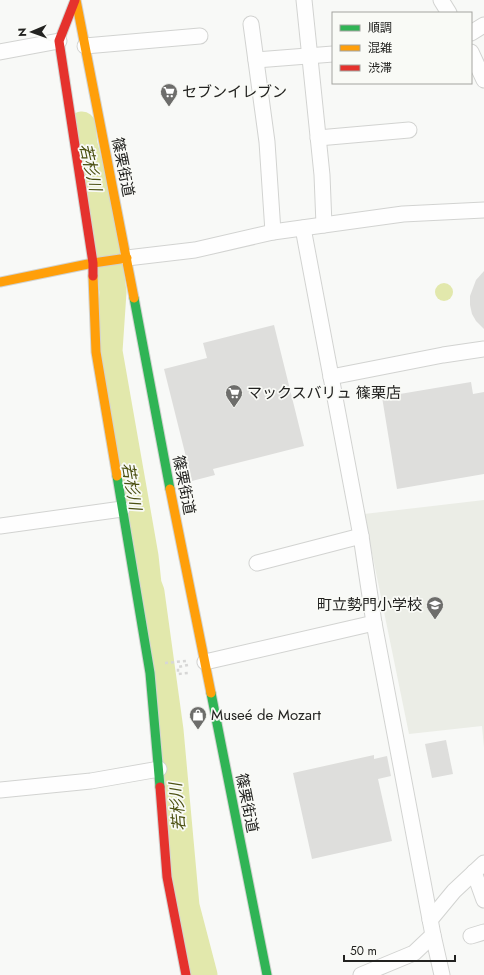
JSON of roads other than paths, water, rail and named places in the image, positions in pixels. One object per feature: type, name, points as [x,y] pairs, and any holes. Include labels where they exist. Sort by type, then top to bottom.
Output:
[{"type":"street","points":[[304,0],[318,138],[324,225]]},
{"type":"street","points":[[441,0],[448,12]]},
{"type":"street","points":[[76,2],[59,41],[98,263],[96,352],[149,665],[167,877],[186,975]]},
{"type":"street","name":"篠栗街道","points":[[76,2],[122,259],[156,416],[200,661],[267,975]]},
{"type":"street","points":[[251,24],[267,142],[273,232]]},
{"type":"street","points":[[472,32],[484,25]]},
{"type":"street","points":[[84,43],[200,36]]},
{"type":"street","points":[[0,52],[59,41]]},
{"type":"street","points":[[256,60],[332,54]]},
{"type":"street","points":[[472,54],[484,80]]},
{"type":"street","points":[[318,138],[409,130]]},
{"type":"street","points":[[0,282],[122,259],[195,250],[273,232],[403,214],[484,210]]},
{"type":"street","points":[[303,228],[361,536],[374,623],[432,935],[442,975]]},
{"type":"street","points":[[331,377],[443,355],[484,349]]},
{"type":"street","points":[[0,526],[122,509]]},
{"type":"street","points":[[257,563],[361,536]]},
{"type":"street","points":[[200,661],[374,623]]},
{"type":"street","points":[[0,790],[91,781],[159,769]]},
{"type":"street","points":[[430,920],[454,891],[479,868]]},
{"type":"street","points":[[479,868],[484,900]]},
{"type":"street","points":[[361,975],[414,953],[432,935]]},
{"type":"waterway","name":"若杉川","points":[[82,125],[84,144],[104,223],[113,292],[109,351],[145,556],[148,584],[151,592],[170,730],[186,906],[204,975]]},
{"type":"place","name":"セブンイレブン","points":[[169,107]]},
{"type":"place","name":"マックスバリュ 篠栗店","points":[[234,408]]},
{"type":"place","name":"町立勢門小学校","points":[[435,620]]},
{"type":"place","name":"Museé de Mozart","points":[[198,730]]}]
